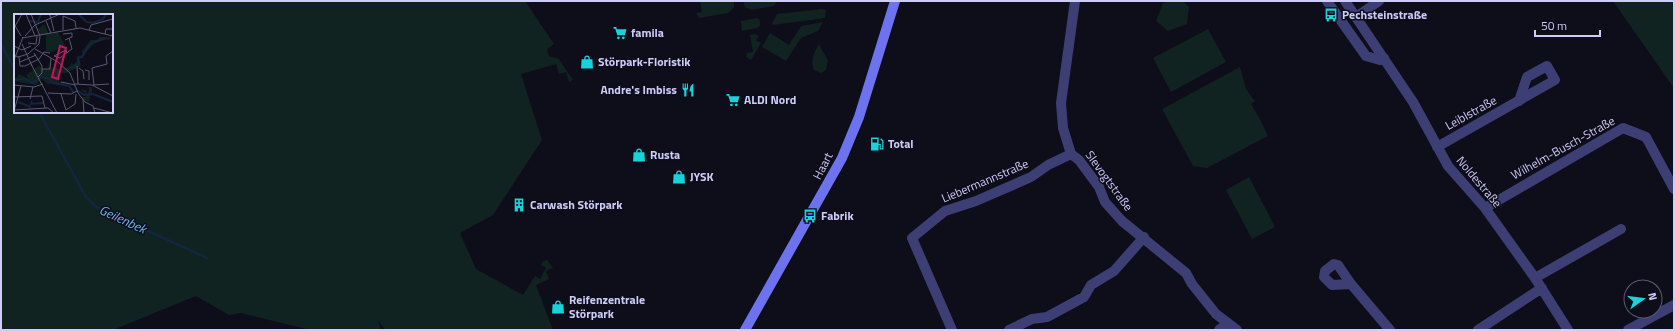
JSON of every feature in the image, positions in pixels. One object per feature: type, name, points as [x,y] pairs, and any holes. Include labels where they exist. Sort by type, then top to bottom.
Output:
[{"type":"main road","name":"Haart","points":[[745,330],[842,158],[859,117],[895,1]]},
{"type":"street","name":"Slevogtstraße","points":[[1075,1],[1061,103],[1064,128],[1072,154],[1079,160],[1099,187],[1105,202],[1109,207],[1129,228],[1144,237],[1186,273],[1192,284],[1216,314],[1236,330]]},
{"type":"street","points":[[1327,1],[1366,56],[1380,60],[1384,58]]},
{"type":"street","name":"Noldestraße","points":[[1345,1],[1413,102],[1448,166],[1485,208],[1542,288],[1568,330]]},
{"type":"street","points":[[1356,17],[1379,1]]},
{"type":"street","name":"Leiblstraße","points":[[1437,147],[1519,101]]},
{"type":"street","name":"Wilhelm-Busch-Straße","points":[[1485,208],[1623,128],[1646,137],[1674,189]]},
{"type":"street","name":"Liebermannstraße","points":[[952,330],[907,237],[945,211],[976,201],[1031,177],[1048,165],[1072,154]]},
{"type":"street","points":[[1535,278],[1621,229]]},
{"type":"street","points":[[1009,330],[1032,319],[1047,317],[1084,297],[1091,285],[1114,271],[1144,237]]},
{"type":"street","points":[[1351,284],[1390,330]]},
{"type":"street","points":[[1478,330],[1542,288]]},
{"type":"street","points":[[1628,330],[1674,305]]},
{"type":"street","points":[[1220,330],[1228,323]]},
{"type":"green space","points":[[1,1],[525,1],[554,44],[547,49],[549,56],[559,59],[573,80],[569,82],[566,72],[559,74],[556,64],[521,74],[542,140],[493,215],[460,233],[476,269],[523,295],[535,276],[540,279],[546,268],[541,265],[543,261],[547,260],[553,268],[546,271],[549,279],[536,285],[553,330],[385,330],[378,320],[381,330],[311,330],[241,313],[229,315],[196,296],[113,330],[1,330]]},
{"type":"green space","points":[[700,1],[734,1],[734,8],[728,13],[699,18],[696,13],[702,12]]},
{"type":"green space","points":[[743,1],[777,2],[774,6],[751,10],[745,7]]},
{"type":"green space","points":[[1183,1],[1189,7],[1187,24],[1168,31],[1156,21],[1163,3]]},
{"type":"green space","points":[[1613,1],[1674,1],[1674,89],[1671,84]]},
{"type":"green space","points":[[822,9],[826,10],[825,18],[773,25],[772,23],[777,14]]},
{"type":"green space","points":[[757,18],[760,20],[760,26],[742,31],[741,21]]},
{"type":"green space","points":[[823,22],[818,31],[801,38],[786,61],[762,47],[770,33],[789,45],[801,26]]},
{"type":"green space","points":[[1208,29],[1226,62],[1171,92],[1153,58]]},
{"type":"green space","points":[[755,34],[759,36],[756,40],[761,43],[751,60],[746,57],[747,53],[753,52],[750,35]]},
{"type":"green space","points":[[819,44],[828,61],[826,70],[821,73],[814,70],[812,63],[814,54]]},
{"type":"green space","points":[[1240,67],[1246,89],[1255,101],[1251,104],[1268,136],[1207,168],[1193,166],[1162,109]]},
{"type":"green space","points":[[1249,177],[1275,227],[1252,239],[1226,190]]},
{"type":"waterway","name":"Geilenbek","points":[[1,44],[14,68]]},
{"type":"waterway","name":"Geilenbek","points":[[40,113],[86,197],[96,207],[207,258]]},
{"type":"place","name":"Pechsteinstraße","points":[[1331,15]]},
{"type":"place","name":"famila","points":[[620,33]]},
{"type":"place","name":"Störpark-Floristik","points":[[587,62]]},
{"type":"place","name":"Andre's Imbiss","points":[[688,90]]},
{"type":"place","name":"ALDI Nord","points":[[733,100]]},
{"type":"place","name":"Total","points":[[877,144]]},
{"type":"place","name":"Rusta","points":[[639,155]]},
{"type":"place","name":"JYSK","points":[[679,177]]},
{"type":"place","name":"Carwash Störpark","points":[[519,205]]},
{"type":"place","name":"Fabrik","points":[[810,216]]},
{"type":"place","name":"Reifenzentrale Störpark","points":[[558,307]]}]
